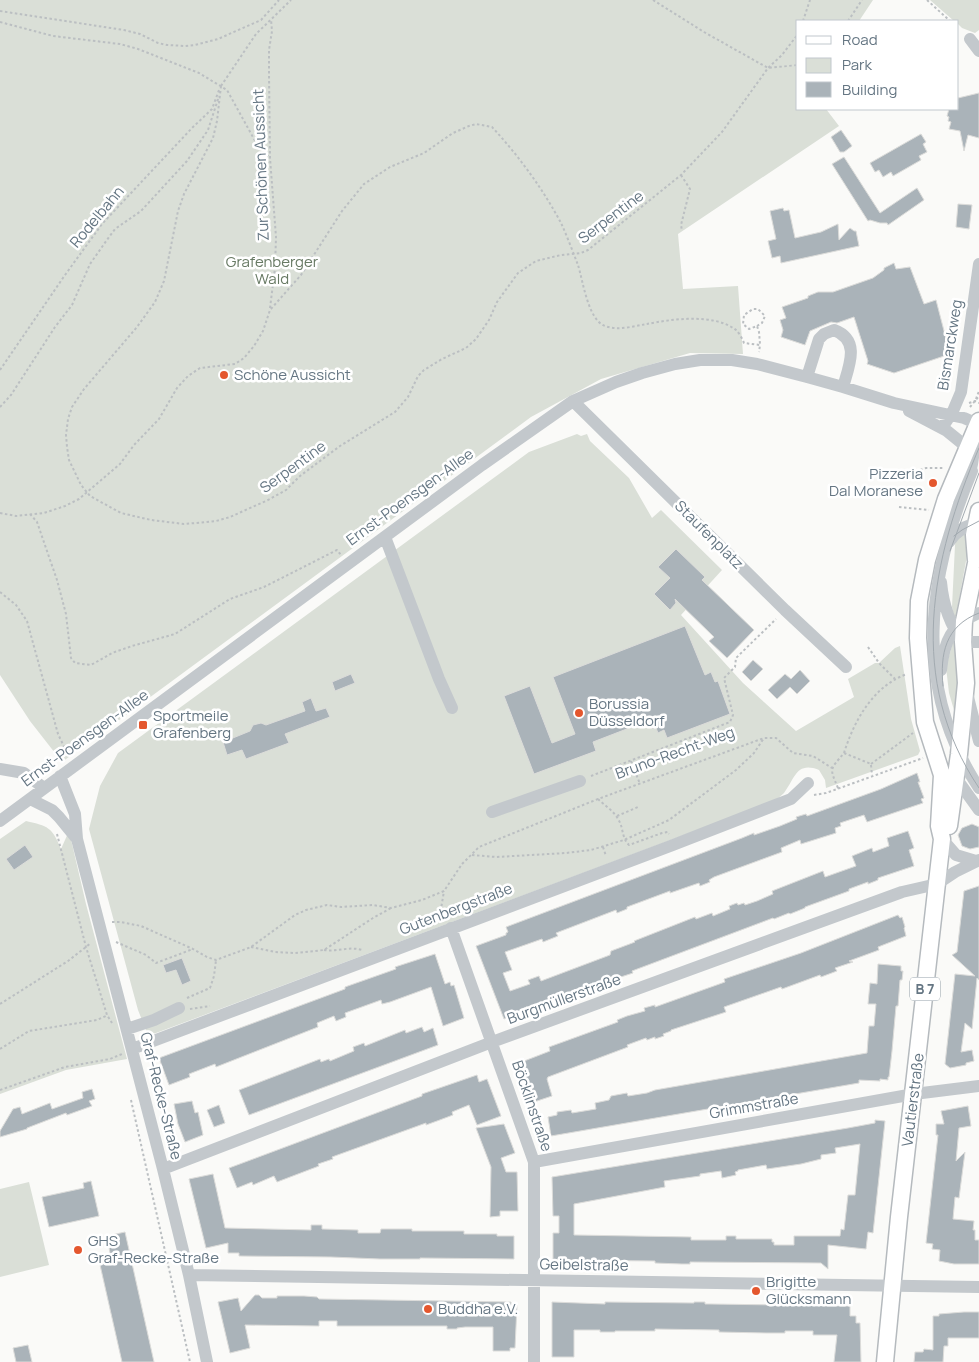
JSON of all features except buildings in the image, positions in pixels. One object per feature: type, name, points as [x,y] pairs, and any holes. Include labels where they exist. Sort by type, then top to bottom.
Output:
[{"type":"main road","points":[[949,776],[942,746],[923,690],[918,638],[922,585],[944,507],[970,450],[977,426]]},
{"type":"main road","points":[[977,554],[974,535],[978,519]]},
{"type":"main road","name":"B 7","points":[[949,776],[960,749],[971,626],[968,595],[977,554]]},
{"type":"main road","name":"Vautierstraße","points":[[885,1362],[899,1216],[942,839],[949,826],[949,776]]},
{"type":"street","points":[[970,39],[979,51]]},
{"type":"street","name":"Bismarckweg","points":[[942,428],[961,392],[979,264]]},
{"type":"street","points":[[807,377],[819,339],[824,334],[834,330],[843,334],[849,340],[851,353],[843,387]]},
{"type":"street","name":"Ernst-Poensgen-Allee","points":[[0,821],[482,465],[573,402],[616,382],[675,364],[732,360],[757,364],[807,377],[894,403],[964,418],[977,426]]},
{"type":"street","name":"Staufenplatz","points":[[573,402],[785,610],[846,667]]},
{"type":"street","name":"Ernst-Poensgen-Allee","points":[[894,403],[942,428],[970,450]]},
{"type":"street","points":[[970,450],[974,475],[948,559],[942,590],[939,625],[941,670],[946,704],[960,749],[979,777]]},
{"type":"street","points":[[974,475],[944,550],[934,607],[933,660],[943,713],[979,788]]},
{"type":"street","points":[[944,550],[955,534],[978,519]]},
{"type":"street","points":[[385,537],[439,680],[452,708]]},
{"type":"street","points":[[941,564],[942,590],[947,611],[971,626],[946,643],[941,670]]},
{"type":"street","points":[[966,683],[972,720],[979,741]]},
{"type":"street","points":[[0,769],[24,773],[44,788]]},
{"type":"street","name":"Graf-Recke-Straße","points":[[60,776],[75,814],[77,839],[97,922],[122,1012],[120,1028],[124,1051],[163,1169],[207,1362]]},
{"type":"street","points":[[949,776],[979,810]]},
{"type":"street","points":[[492,812],[580,781]]},
{"type":"street","name":"Gutenbergstraße","points":[[124,1051],[673,845],[790,799],[808,783]]},
{"type":"street","name":"Graf-Recke-Straße","points":[[30,799],[52,810],[77,839]]},
{"type":"street","name":"Burgmüllerstraße","points":[[942,839],[956,855],[978,861]]},
{"type":"street","name":"Burgmüllerstraße","points":[[163,1169],[492,1042],[902,892],[937,884],[955,872],[978,861]]},
{"type":"street","name":"Böcklinstraße","points":[[451,928],[534,1162],[534,1362]]},
{"type":"street","points":[[120,1028],[154,1020],[179,1008]]},
{"type":"street","name":"Grimmstraße","points":[[534,1162],[914,1094],[979,1086]]},
{"type":"street","name":"Geibelstraße","points":[[188,1275],[979,1286]]},
{"type":"path","points":[[0,12],[80,22],[124,30],[140,34],[158,43],[185,46],[218,39],[261,20],[279,0]]},
{"type":"path","points":[[0,407],[11,394],[55,327],[72,306],[90,264],[109,237],[115,229],[141,211],[187,161],[208,130],[221,86],[256,34],[291,0]]},
{"type":"path","points":[[653,0],[704,32],[768,68],[796,65]]},
{"type":"path","points":[[803,20],[810,0]]},
{"type":"path","points":[[849,20],[862,0]]},
{"type":"path","points":[[927,0],[949,20]]},
{"type":"path","name":"Zur Schönen Aussicht","points":[[270,310],[275,268],[276,237],[270,158],[269,50],[272,31],[271,19]]},
{"type":"path","points":[[0,22],[54,36],[120,44],[138,49],[199,73],[226,90],[254,139],[270,158]]},
{"type":"path","name":"Serpentine","points":[[86,492],[121,513],[151,520],[184,524],[216,521],[230,517],[286,490],[300,476],[340,446],[395,412],[408,397],[418,376],[424,370],[442,358],[466,348],[476,339],[489,320],[497,302],[518,273],[536,261],[588,250],[682,175],[722,132],[768,68],[782,56],[796,37]]},
{"type":"path","points":[[86,492],[69,460],[66,435],[70,413],[84,389],[137,327],[154,302],[164,281],[178,211],[184,194],[213,138],[221,86]]},
{"type":"path","name":"Rodelbahn","points":[[0,370],[102,224],[212,108],[221,86]]},
{"type":"path","points":[[0,513],[16,516],[44,513],[79,499],[120,464],[134,445],[159,419],[177,388],[188,376],[200,368],[235,364],[244,358],[263,331],[270,310],[301,275],[342,211],[364,184],[390,167],[424,153],[453,133],[476,124],[492,127],[538,186],[562,224],[593,313],[598,322],[606,326],[625,328],[657,322],[698,318],[726,324],[737,331],[744,343],[760,345]]},
{"type":"path","points":[[682,175],[690,189],[681,224],[682,231]]},
{"type":"path","points":[[752,309],[758,309],[765,316],[762,324],[757,326],[749,329],[743,324],[744,315],[752,309]]},
{"type":"path","points":[[757,326],[760,345],[757,364]]},
{"type":"path","points":[[979,391],[975,402],[979,396]]},
{"type":"path","points":[[906,475],[926,468],[945,468]]},
{"type":"path","points":[[899,507],[934,511]]},
{"type":"path","points":[[30,514],[37,522],[57,580],[66,614],[72,658],[75,663],[83,665],[91,664],[112,653],[137,644],[175,634],[230,599],[264,587],[337,550],[348,563]]},
{"type":"path","points":[[0,592],[16,605],[26,621],[58,734],[64,750],[75,766]]},
{"type":"path","points":[[580,781],[730,722],[733,715],[724,678],[735,667],[736,658],[785,610]]},
{"type":"path","points":[[868,647],[879,663],[895,679]]},
{"type":"path","points":[[838,788],[831,772],[832,768],[844,753],[866,707],[874,696],[895,679],[909,673]]},
{"type":"path","points":[[871,764],[915,732]]},
{"type":"path","points":[[764,738],[776,738],[793,753],[813,756],[832,768]]},
{"type":"path","name":"Bruno-Recht-Weg","points":[[435,935],[444,891],[470,854],[479,847],[598,799],[764,738]]},
{"type":"path","name":"Bruno-Recht-Weg","points":[[470,854],[496,857],[566,853],[603,847],[624,840],[669,820],[736,770],[754,753],[764,738]]},
{"type":"path","points":[[844,753],[871,764]]},
{"type":"path","points":[[790,799],[826,793],[872,775],[930,756]]},
{"type":"path","points":[[631,761],[640,784]]},
{"type":"path","points":[[871,764],[872,775]]},
{"type":"path","points":[[598,799],[617,816],[624,840]]},
{"type":"path","points":[[617,816],[638,808]]},
{"type":"path","points":[[52,810],[48,822],[57,834],[86,947],[107,1015],[120,1028]]},
{"type":"path","name":"Bruno-Recht-Weg","points":[[624,840],[629,845],[668,832],[673,845]]},
{"type":"path","points":[[603,847],[607,858]]},
{"type":"path","points":[[324,950],[391,908],[422,900],[444,891]]},
{"type":"path","points":[[97,922],[121,922],[141,926],[216,960],[251,948],[294,915],[312,908],[327,905],[341,907],[373,904],[391,908]]},
{"type":"path","points":[[0,1004],[68,961],[101,937],[126,945],[146,955],[156,963],[193,949]]},
{"type":"path","points":[[251,948],[295,953],[352,948],[364,950]]},
{"type":"path","points":[[179,1008],[183,1000],[210,988],[216,960]]},
{"type":"path","points":[[0,1049],[29,1031],[97,1020],[107,1015],[122,1012]]},
{"type":"path","points":[[0,1090],[64,1067],[95,1063],[124,1051],[123,1060]]},
{"type":"path","points":[[131,1098],[190,1362]]},
{"type":"green space","name":"Grafenberger Wald","points":[[0,0],[873,0],[860,20],[796,20],[796,110],[827,110],[839,126],[678,234],[683,289],[738,286],[743,354],[690,353],[601,379],[531,417],[62,762],[30,721],[0,675]]},
{"type":"green space","points":[[930,0],[979,0],[979,30],[975,33],[962,28],[959,25],[959,20],[953,20]]},
{"type":"green space","points":[[577,434],[581,436],[587,434],[590,441],[629,478],[652,518],[661,510],[722,570],[681,615],[743,683],[796,731],[854,697],[848,679],[875,663],[879,663],[895,648],[900,646],[911,719],[920,751],[918,755],[826,788],[825,780],[819,770],[805,768],[797,773],[784,793],[775,801],[148,1035],[138,1010],[89,829],[100,786],[118,753],[529,452]]},
{"type":"green space","points":[[972,528],[956,616],[954,616],[952,607],[956,539]]},
{"type":"green space","points":[[955,635],[959,677],[956,717],[949,693],[946,667]]},
{"type":"green space","points":[[26,821],[44,826],[52,832],[61,849],[69,831],[86,904],[127,1059],[66,1070],[0,1094],[0,839]]},
{"type":"green space","points":[[29,1182],[49,1265],[0,1277],[0,1189]]},
{"type":"tram line","points":[[979,448],[962,490],[948,533],[939,576],[934,619],[934,662],[941,705],[956,747],[979,788]]},
{"type":"tram line","points":[[950,551],[979,473]]},
{"type":"tram line","points":[[954,536],[979,521]]},
{"type":"tram line","points":[[943,686],[942,674],[947,642],[959,625],[979,613]]},
{"type":"place","name":"Schöne Aussicht","points":[[224,375]]},
{"type":"place","name":"Pizzeria Dal Moranese","points":[[933,483]]},
{"type":"place","name":"Borussia Düsseldorf","points":[[579,713]]},
{"type":"place","name":"Sportmeile Grafenberg","points":[[143,725]]},
{"type":"place","name":"GHS Graf-Recke-Straße","points":[[78,1250]]},
{"type":"place","name":"Brigitte Glücksmann","points":[[756,1291]]},
{"type":"place","name":"Buddha e.V.","points":[[428,1309]]}]
